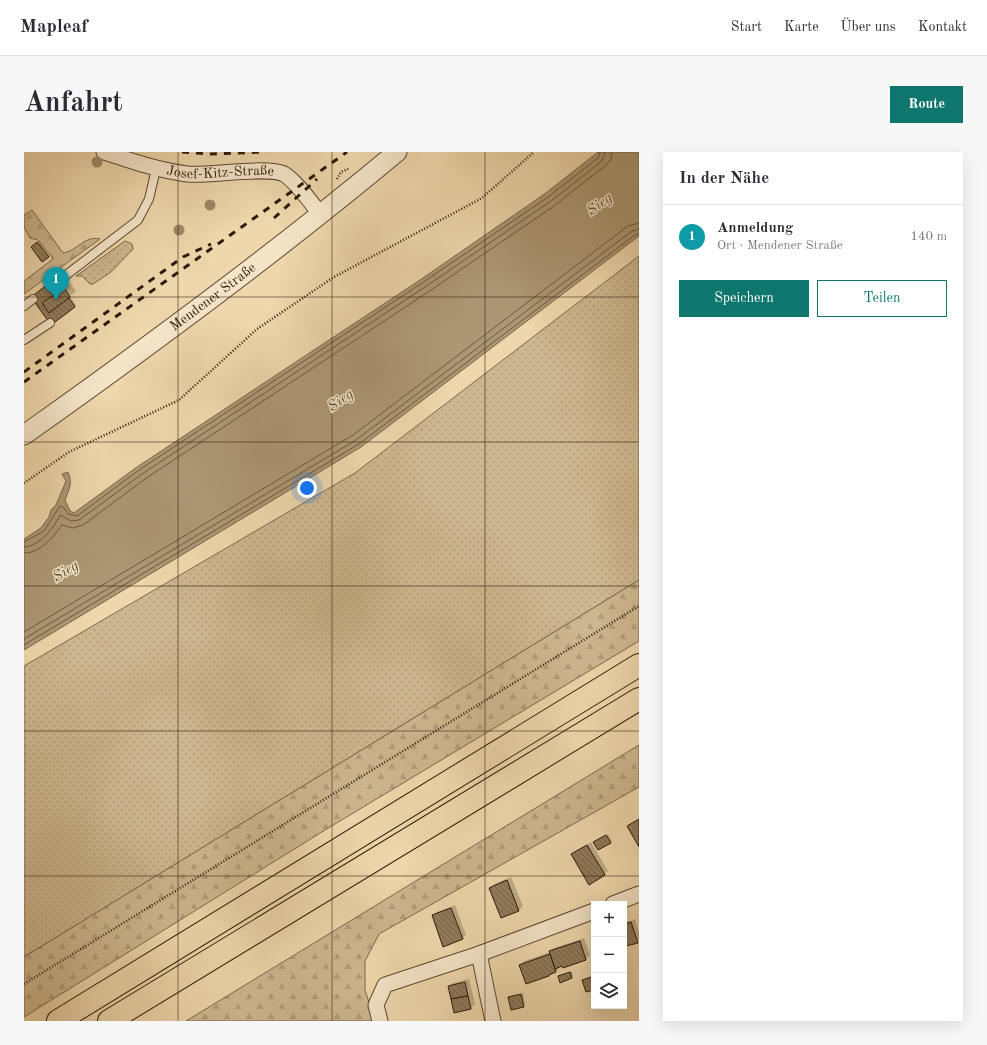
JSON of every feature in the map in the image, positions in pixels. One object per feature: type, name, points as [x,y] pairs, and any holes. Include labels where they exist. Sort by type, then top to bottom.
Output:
[{"type":"highway","points":[[58,1021],[639,665]]},
{"type":"highway","points":[[109,1021],[639,699]]},
{"type":"street","name":"Josef-Kitz-Straße","points":[[104,152],[156,169],[188,174],[268,172],[284,174],[298,187],[321,215]]},
{"type":"street","name":"Mendener Straße","points":[[24,435],[128,361],[321,215],[396,152]]},
{"type":"street","points":[[621,901],[639,894]]},
{"type":"street","points":[[380,1021],[376,1005],[385,985],[479,954],[591,912]]},
{"type":"street","points":[[479,954],[493,1021]]},
{"type":"lane","points":[[57,282],[138,220],[150,199],[156,169]]},
{"type":"lane","points":[[24,306],[33,300]]},
{"type":"lane","points":[[24,340],[50,323]]},
{"type":"path","points":[[24,483],[69,452],[179,400],[257,329],[334,278],[482,198],[534,152]]},
{"type":"path","points":[[24,984],[639,606]]},
{"type":"green space","points":[[32,210],[63,253],[68,252],[90,239],[100,239],[24,294],[24,281],[53,259],[38,240],[30,238],[24,227],[24,215]]},
{"type":"green space","points":[[125,241],[132,244],[133,249],[111,272],[93,284],[90,284],[82,276],[76,276]]},
{"type":"green space","points":[[639,256],[639,580],[24,957],[24,666],[355,473]]},
{"type":"green space","points":[[639,580],[639,641],[325,830],[24,1017],[24,957]]},
{"type":"green space","points":[[639,745],[639,787],[379,934],[365,961],[365,990],[375,1021],[186,1021]]},
{"type":"water","name":"Sieg","points":[[598,152],[639,152],[639,236],[361,447],[24,650],[24,539],[41,528],[49,517],[51,510],[56,505],[66,481],[62,474],[68,472],[70,486],[65,500],[70,511],[74,513],[137,467],[420,280],[546,193]]},
{"type":"building","points":[[37,242],[49,257],[42,262],[31,247]]},
{"type":"building","points":[[55,279],[75,307],[51,325],[31,297]]},
{"type":"building","points":[[64,288],[70,297],[49,313],[42,303]]},
{"type":"building","points":[[639,819],[639,847],[627,826]]},
{"type":"building","points":[[606,835],[611,843],[598,850],[593,842]]},
{"type":"building","points":[[587,845],[605,875],[589,885],[571,854]]},
{"type":"building","points":[[507,880],[519,911],[501,918],[489,888]]},
{"type":"building","points":[[451,908],[463,939],[443,947],[432,915]]},
{"type":"building","points":[[631,922],[638,943],[627,946],[627,923]]},
{"type":"building","points":[[580,941],[586,960],[563,968],[562,966],[555,969],[549,951]]},
{"type":"building","points":[[550,954],[556,972],[526,984],[519,965]]},
{"type":"building","points":[[570,972],[572,978],[560,983],[558,976]]},
{"type":"building","points":[[591,977],[591,991],[586,992],[582,980]]},
{"type":"building","points":[[465,982],[468,996],[451,999],[448,986]]},
{"type":"building","points":[[521,994],[524,1007],[511,1010],[508,997]]},
{"type":"building","points":[[468,996],[471,1009],[454,1013],[451,999]]},
{"type":"railway","points":[[182,152],[209,154],[264,152]]},
{"type":"railway","points":[[24,382],[347,152]]},
{"type":"railway","points":[[274,218],[317,179]]},
{"type":"railway","points":[[24,372],[183,257],[211,244]]},
{"type":"place","name":"Anmeldung","points":[[56,300]]}]
